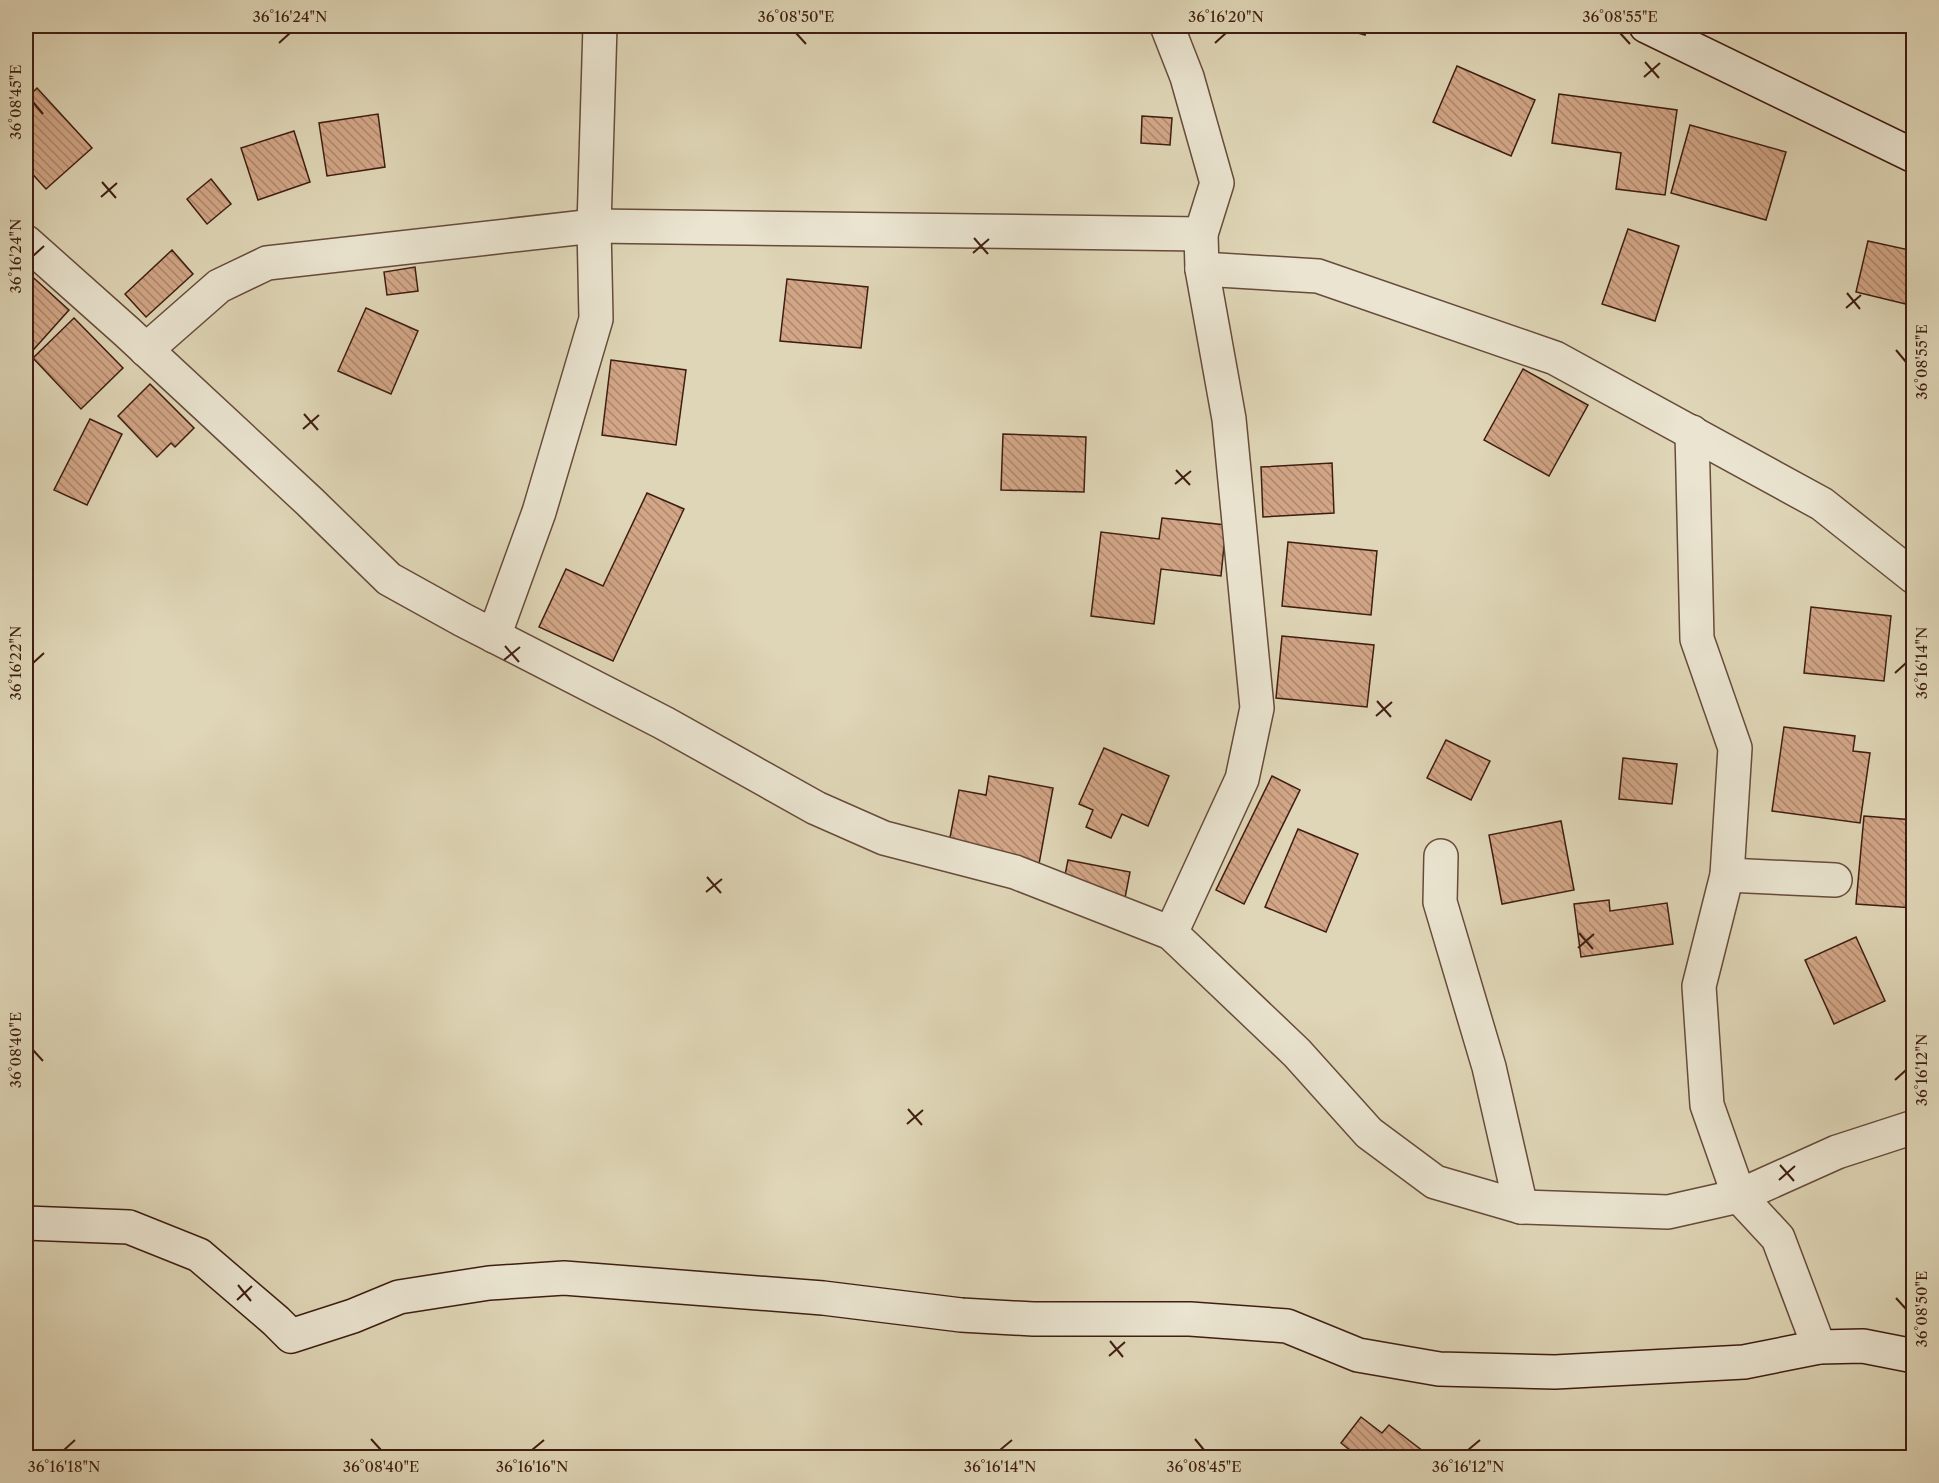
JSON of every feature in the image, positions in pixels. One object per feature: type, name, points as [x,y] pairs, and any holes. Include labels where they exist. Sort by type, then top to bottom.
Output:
[{"type":"street","points":[[494,636],[539,512],[596,319],[594,226],[600,26]]},
{"type":"street","points":[[1167,26],[1187,77],[1217,183],[1201,234],[1202,269],[1229,419],[1257,708],[1242,779],[1171,933]]},
{"type":"street","points":[[1646,26],[1914,156]]},
{"type":"street","points":[[146,350],[219,286],[267,263],[594,226],[1201,234]]},
{"type":"street","points":[[26,242],[310,502],[389,579],[664,723],[816,808],[884,838],[1015,872],[1171,933],[1297,1053],[1369,1133],[1435,1182],[1521,1207],[1668,1212],[1739,1196],[1837,1152],[1914,1126]]},
{"type":"street","points":[[1202,269],[1318,276],[1555,358],[1822,504],[1914,577]]},
{"type":"street","points":[[1692,432],[1697,639],[1735,748],[1727,875],[1699,986],[1707,1105],[1739,1196],[1778,1238],[1819,1347]]},
{"type":"street","points":[[1441,856],[1440,902],[1489,1067],[1521,1207]]},
{"type":"street","points":[[1727,875],[1835,880]]},
{"type":"street","points":[[26,1223],[129,1227],[199,1255],[291,1336],[352,1316],[399,1297],[489,1283],[564,1278],[823,1298],[961,1315],[1033,1319],[1190,1319],[1287,1326],[1359,1355],[1439,1369],[1555,1372],[1744,1362],[1819,1347],[1863,1346],[1914,1356]]},
{"type":"building","points":[[1334,26],[1368,26],[1365,35]]},
{"type":"building","points":[[1457,66],[1535,100],[1511,156],[1433,122]]},
{"type":"building","points":[[37,88],[92,148],[46,189],[26,167],[26,99]]},
{"type":"building","points":[[1559,94],[1677,110],[1665,195],[1616,189],[1621,153],[1552,143]]},
{"type":"building","points":[[378,114],[385,167],[327,176],[319,123]]},
{"type":"building","points":[[1142,116],[1172,118],[1170,145],[1141,143]]},
{"type":"building","points":[[1690,125],[1786,152],[1766,220],[1671,193]]},
{"type":"building","points":[[294,131],[310,182],[258,200],[241,148]]},
{"type":"building","points":[[211,179],[231,204],[207,224],[187,199]]},
{"type":"building","points":[[1628,229],[1679,246],[1655,321],[1602,304]]},
{"type":"building","points":[[1868,241],[1914,251],[1914,306],[1856,292]]},
{"type":"building","points":[[172,250],[193,274],[146,317],[125,294]]},
{"type":"building","points":[[415,267],[418,291],[387,295],[384,272]]},
{"type":"building","points":[[26,271],[69,310],[26,358]]},
{"type":"building","points":[[787,279],[868,287],[861,348],[780,341]]},
{"type":"building","points":[[366,308],[418,331],[391,394],[338,371]]},
{"type":"building","points":[[74,318],[123,368],[81,409],[33,358]]},
{"type":"building","points":[[611,360],[686,370],[676,445],[602,435]]},
{"type":"building","points":[[1523,369],[1588,405],[1549,476],[1484,440]]},
{"type":"building","points":[[150,384],[194,428],[175,447],[171,443],[157,457],[118,416]]},
{"type":"building","points":[[90,419],[122,434],[87,505],[54,490]]},
{"type":"building","points":[[1003,434],[1086,437],[1084,492],[1001,490]]},
{"type":"building","points":[[1332,463],[1334,513],[1263,517],[1261,467]]},
{"type":"building","points":[[647,493],[684,509],[613,661],[539,627],[566,569],[603,586]]},
{"type":"building","points":[[1162,518],[1226,525],[1221,576],[1161,569],[1154,624],[1091,616],[1101,532],[1159,539]]},
{"type":"building","points":[[1288,542],[1377,551],[1371,615],[1282,606]]},
{"type":"building","points":[[1811,607],[1891,616],[1884,681],[1804,673]]},
{"type":"building","points":[[1282,636],[1374,645],[1367,707],[1276,698]]},
{"type":"building","points":[[1784,727],[1855,736],[1853,751],[1870,753],[1860,823],[1772,811]]},
{"type":"building","points":[[1446,740],[1490,761],[1471,800],[1427,778]]},
{"type":"building","points":[[1104,748],[1169,776],[1148,826],[1122,814],[1111,838],[1086,827],[1093,810],[1079,804]]},
{"type":"building","points":[[1623,758],[1677,764],[1672,804],[1619,799]]},
{"type":"building","points":[[989,776],[1053,788],[1039,864],[948,848],[959,790],[986,795]]},
{"type":"building","points":[[1272,776],[1300,790],[1244,904],[1216,890]]},
{"type":"building","points":[[1864,816],[1914,820],[1914,908],[1856,904]]},
{"type":"building","points":[[1561,821],[1574,890],[1502,904],[1489,835]]},
{"type":"building","points":[[1298,829],[1358,854],[1326,932],[1265,907]]},
{"type":"building","points":[[1068,860],[1130,872],[1125,898],[1063,885]]},
{"type":"building","points":[[1609,900],[1610,911],[1667,903],[1673,944],[1581,957],[1574,904]]},
{"type":"building","points":[[1856,937],[1885,1001],[1834,1024],[1805,960]]},
{"type":"building","points":[[1361,1417],[1382,1433],[1389,1425],[1432,1458],[1356,1458],[1357,1456],[1341,1443]]}]
